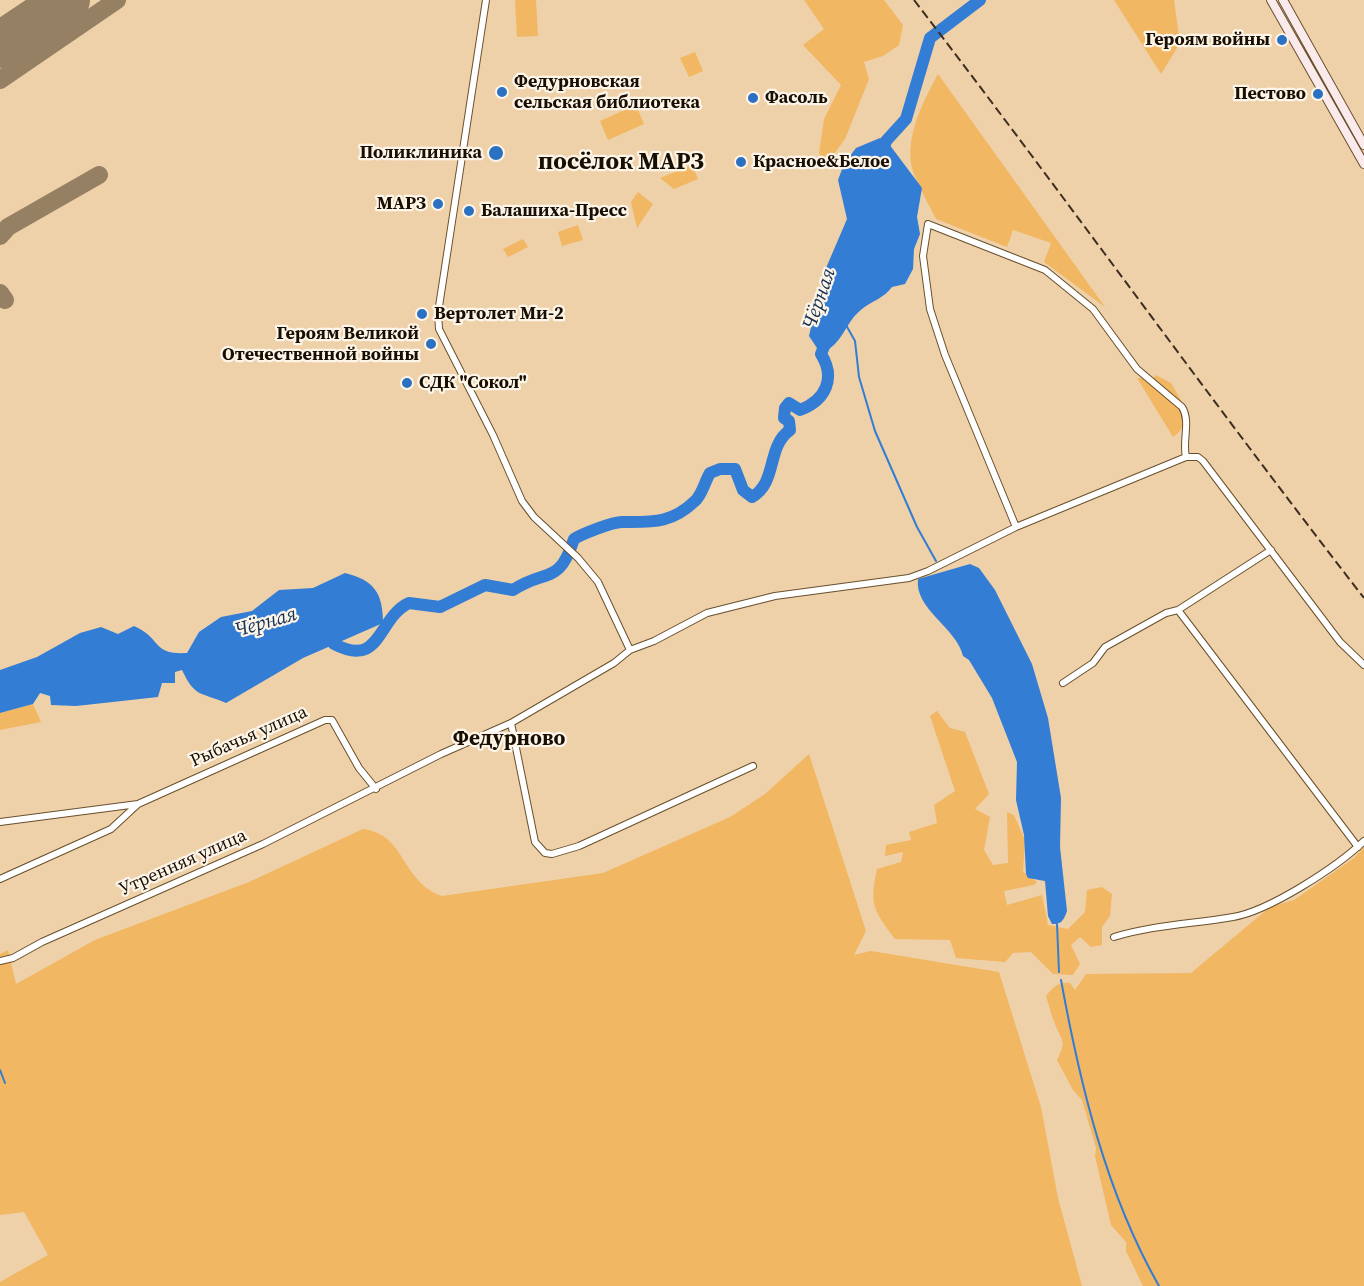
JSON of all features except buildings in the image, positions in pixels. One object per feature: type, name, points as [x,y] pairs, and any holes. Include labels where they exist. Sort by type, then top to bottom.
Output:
[{"type":"main road","points":[[1271,0],[1364,164]]},
{"type":"main road","points":[[1282,0],[1364,145]]},
{"type":"street","points":[[486,0],[438,313],[439,329],[494,435],[522,501],[534,517],[578,558],[606,596],[630,650]]},
{"type":"street","points":[[1016,527],[945,355],[930,309],[923,256],[928,224],[1045,270],[1092,309],[1137,369],[1182,407],[1187,414],[1183,440],[1186,458],[1198,457],[1203,461],[1340,642],[1364,665]]},
{"type":"street","name":"Утренняя улица","points":[[0,961],[13,958],[52,938],[263,844],[376,789],[441,754],[511,723],[614,663],[630,650],[717,609],[775,596],[909,578],[928,571],[1016,527],[1186,458]]},
{"type":"street","points":[[1063,683],[1093,663],[1105,647],[1166,613],[1178,610],[1271,550]]},
{"type":"street","points":[[1178,610],[1358,847]]},
{"type":"street","name":"Рыбачья улица","points":[[138,804],[325,720],[332,720],[359,768],[376,789]]},
{"type":"street","points":[[511,723],[535,842],[545,853],[552,854],[579,846],[753,766]]},
{"type":"street","points":[[0,822],[138,804]]},
{"type":"street","points":[[0,879],[111,829],[138,804]]},
{"type":"street","points":[[1114,937],[1139,929],[1235,917],[1286,895],[1364,841]]},
{"type":"shaded area","points":[[515,0],[536,0],[538,36],[517,37]]},
{"type":"shaded area","points":[[804,0],[884,0],[903,25],[899,45],[883,56],[864,62],[869,79],[845,139],[826,165],[819,153],[824,119],[841,85],[803,45],[824,29]]},
{"type":"shaded area","points":[[1114,0],[1174,0],[1180,43],[1161,74]]},
{"type":"shaded area","points":[[695,52],[703,71],[689,77],[680,58]]},
{"type":"shaded area","points":[[938,74],[1105,307],[1044,262],[1051,243],[1013,230],[1007,247],[936,219],[915,176],[910,151],[918,117]]},
{"type":"shaded area","points":[[636,105],[644,124],[608,140],[600,121]]},
{"type":"shaded area","points":[[692,165],[698,179],[674,189],[660,178]]},
{"type":"shaded area","points":[[638,192],[653,204],[637,228],[631,202]]},
{"type":"shaded area","points":[[578,225],[583,240],[562,246],[558,232]]},
{"type":"shaded area","points":[[523,239],[528,247],[508,257],[503,249]]},
{"type":"shaded area","points":[[1156,375],[1171,383],[1182,402],[1183,424],[1173,437],[1137,378],[1152,379]]},
{"type":"shaded area","points":[[33,704],[41,722],[0,730],[0,713]]},
{"type":"shaded area","points":[[937,711],[950,728],[965,732],[989,794],[975,809],[990,817],[984,850],[993,865],[1008,863],[1007,812],[1014,815],[1025,840],[1023,872],[1037,882],[1034,885],[1004,891],[1007,905],[1042,895],[1048,925],[1068,929],[1085,912],[1087,890],[1102,887],[1112,894],[1110,916],[1102,927],[1102,945],[1091,947],[1080,937],[1071,945],[1080,964],[1073,975],[1053,974],[1031,952],[1013,953],[1005,962],[956,958],[950,940],[895,939],[878,914],[873,891],[877,869],[901,862],[903,852],[885,856],[886,845],[911,840],[909,832],[937,823],[934,805],[955,791],[930,716]]},
{"type":"shaded area","points":[[809,754],[866,931],[854,955],[871,951],[999,972],[1041,1107],[1058,1198],[1082,1286],[0,1286],[0,1282],[48,1255],[24,1212],[0,1215],[0,954],[8,950],[16,984],[95,940],[249,882],[363,829],[377,833],[388,840],[418,880],[442,896],[603,873],[730,817],[765,794]]},
{"type":"shaded area","points":[[1364,847],[1364,1286],[1143,1286],[1126,1251],[1126,1242],[1111,1225],[1095,1156],[1096,1148],[1082,1100],[1073,1090],[1057,1060],[1063,1045],[1046,996],[1062,983],[1070,983],[1075,990],[1086,974],[1191,973],[1270,907],[1294,900],[1354,858]]},
{"type":"water","points":[[880,138],[889,144],[922,188],[917,217],[920,234],[914,249],[913,269],[905,284],[892,287],[856,314],[835,344],[821,354],[809,336],[823,275],[847,219],[838,180],[844,164],[856,148]]},
{"type":"water","points":[[970,564],[979,568],[995,590],[1032,664],[1048,718],[1061,798],[1060,847],[1067,911],[1064,919],[1058,924],[1052,924],[1048,916],[1045,881],[1028,878],[1026,874],[1024,835],[1016,800],[1017,762],[992,698],[969,660],[963,656],[953,636],[922,600],[919,590],[918,579]]},
{"type":"water","points":[[345,573],[363,580],[375,589],[381,604],[383,623],[303,658],[226,703],[195,690],[182,670],[175,672],[175,683],[162,683],[158,697],[76,706],[51,705],[50,696],[40,693],[33,704],[0,713],[0,670],[37,657],[80,633],[101,627],[118,634],[134,626],[167,651],[187,653],[199,632],[221,617],[252,611],[279,590],[313,588]]},
{"type":"waterway","name":"Чёрная","points":[[882,155],[886,141],[906,119],[930,38],[980,0]]},
{"type":"waterway","points":[[846,325],[855,341],[859,377],[875,431],[917,527],[936,561]]},
{"type":"waterway","name":"Чёрная","points":[[334,644],[350,650],[361,650],[370,646],[399,610],[409,603],[440,607],[485,585],[513,590],[524,583],[550,574],[563,564],[574,539],[611,524],[661,520],[678,514],[702,492],[710,473],[720,469],[735,469],[743,490],[752,497],[766,483],[778,446],[790,430],[789,421],[784,418],[785,408],[789,403],[800,410],[809,406],[826,387],[828,371],[821,354],[827,339]]},
{"type":"waterway","points":[[1057,924],[1059,972]]},
{"type":"waterway","points":[[1061,980],[1077,1059],[1097,1137],[1124,1214],[1159,1286]]},
{"type":"waterway","points":[[0,1070],[5,1083]]},
{"type":"taxiway","points":[[0,80],[117,0]]},
{"type":"taxiway","points":[[0,236],[8,227],[99,175]]},
{"type":"taxiway","points":[[0,293],[5,300]]},
{"type":"runway","points":[[0,45],[67,0]]},
{"type":"railway","points":[[914,0],[1364,598]]},
{"type":"place","name":"Героям войны","points":[[1282,40]]},
{"type":"place","name":"Федурновская сельская библиотека","points":[[502,92]]},
{"type":"place","name":"Пестово","points":[[1318,94]]},
{"type":"place","name":"Фасоль","points":[[753,98]]},
{"type":"place","name":"Поликлиника","points":[[496,153]]},
{"type":"place","name":"Красное&Белое","points":[[741,162]]},
{"type":"place","name":"МАРЗ","points":[[438,204]]},
{"type":"place","name":"Балашиха-Пресс","points":[[469,211]]},
{"type":"place","name":"Вертолет Ми-2","points":[[422,314]]},
{"type":"place","name":"Героям Великой Отечественной войны","points":[[431,344]]},
{"type":"place","name":"СДК \"Сокол\"","points":[[407,383]]},
{"type":"district","name":"посёлок МАРЗ","points":[[621,163]]},
{"type":"district","name":"Федурново","points":[[509,740]]}]
